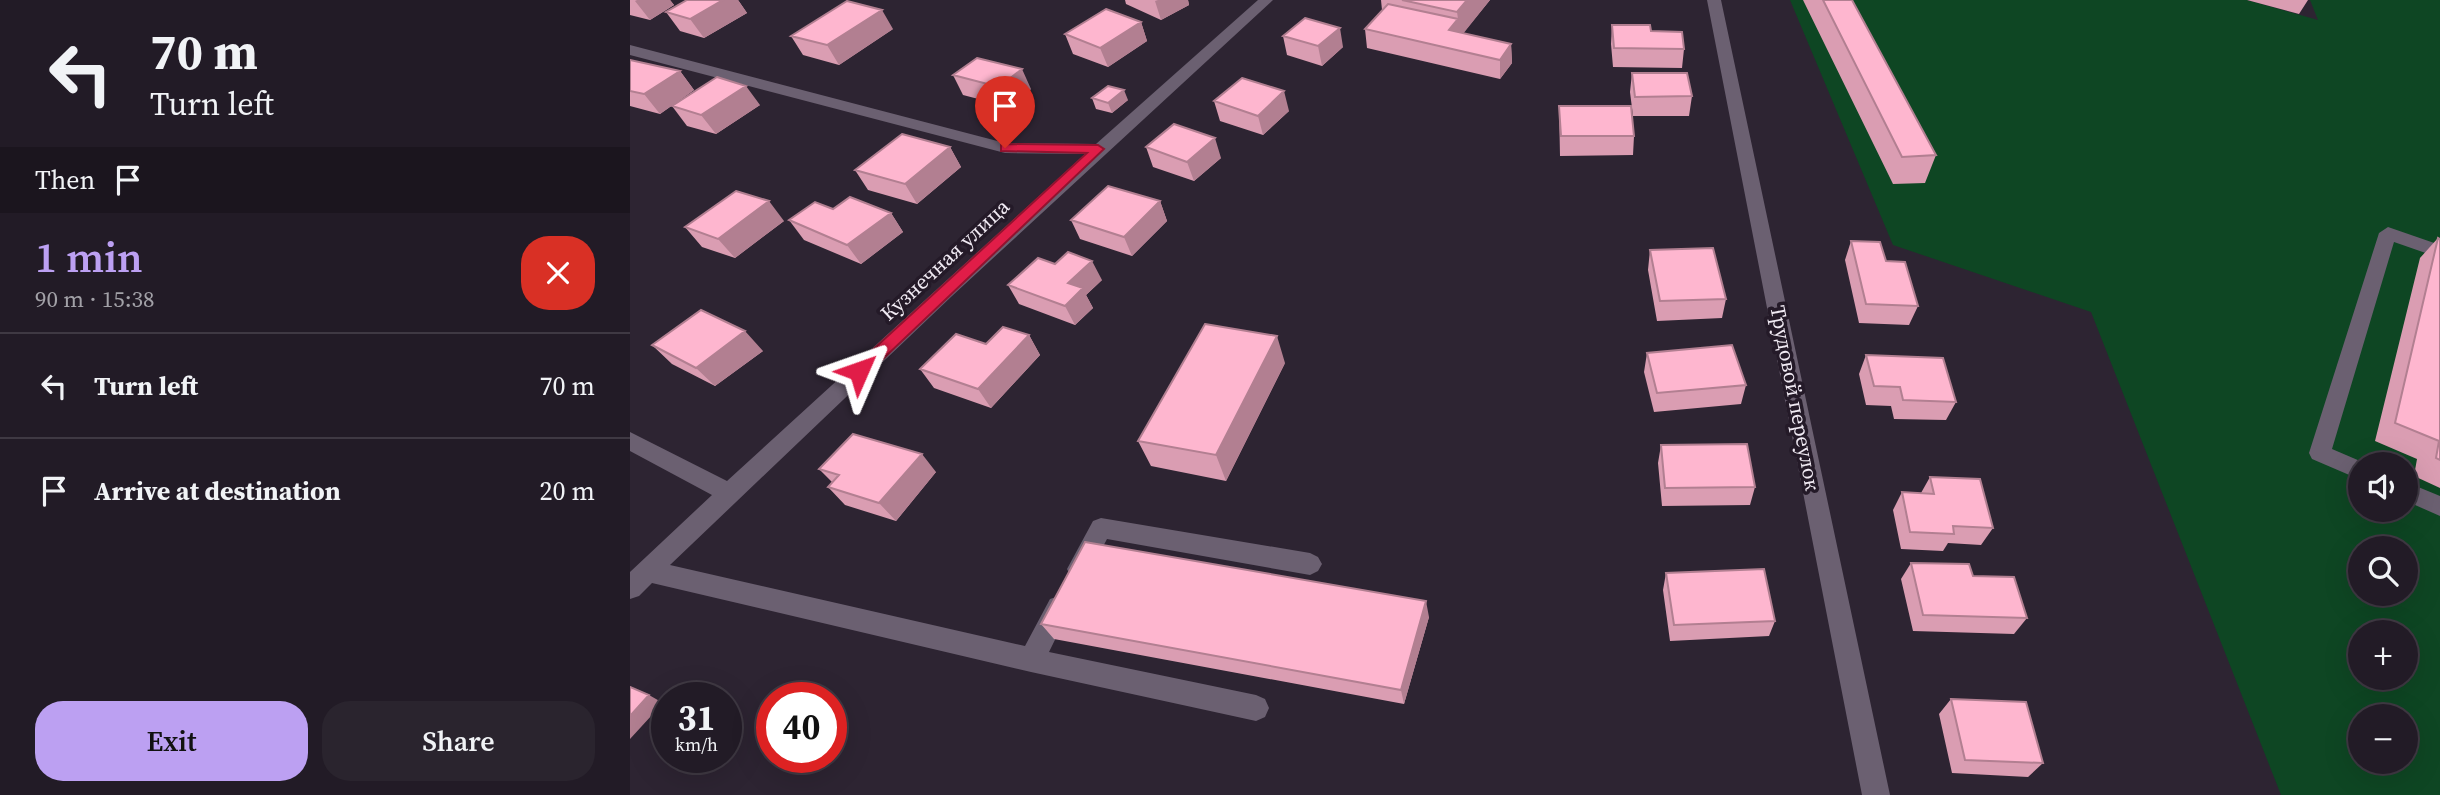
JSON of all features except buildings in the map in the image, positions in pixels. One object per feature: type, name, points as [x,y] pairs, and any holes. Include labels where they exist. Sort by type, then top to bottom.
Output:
[{"type":"street","name":"Кузнечная улица","points":[[639,579],[1098,149],[1266,0]]},
{"type":"street","name":"Трудовой переулок","points":[[1714,0],[1875,795]]},
{"type":"street","points":[[630,50],[1005,148],[1098,149]]},
{"type":"street","points":[[2348,465],[2320,453],[2388,233],[2440,252]]},
{"type":"street","points":[[630,441],[728,493]]},
{"type":"street","points":[[2418,496],[2440,506]]},
{"type":"street","points":[[1031,660],[1101,528],[1310,564]]},
{"type":"street","points":[[639,579],[1256,708]]},
{"type":"green space","points":[[1790,0],[2247,0],[2318,20],[2310,0],[2440,0],[2440,795],[2281,795],[2091,312],[1893,245]]},
{"type":"route","points":[[859,371],[1098,149],[1005,148]]}]
